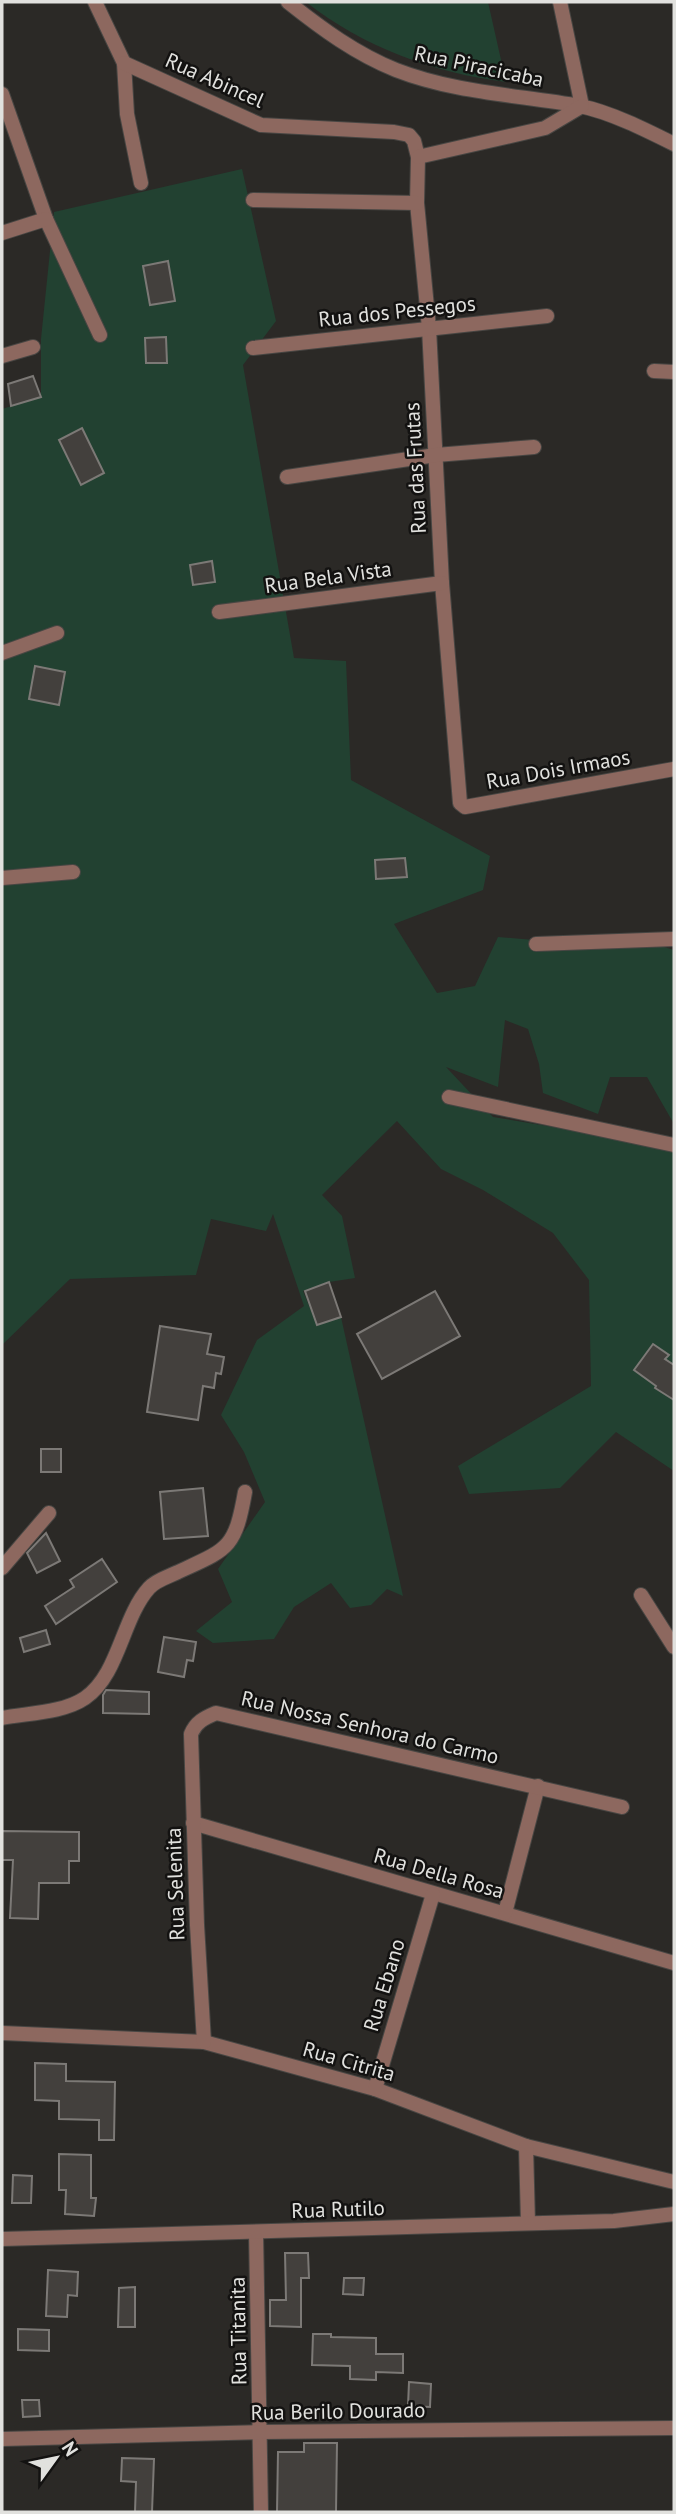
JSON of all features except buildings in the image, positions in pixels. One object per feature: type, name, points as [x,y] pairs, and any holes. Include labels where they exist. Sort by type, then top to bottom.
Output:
[{"type":"street","points":[[95,2],[124,63],[127,114],[141,183]]},
{"type":"street","name":"Rua Piracicaba","points":[[288,2],[355,51],[397,70],[440,84],[582,106],[674,144]]},
{"type":"street","points":[[418,157],[545,128],[582,106],[560,2]]},
{"type":"street","name":"Rua Abincel","points":[[124,63],[261,125],[394,132],[409,135],[414,141]]},
{"type":"street","points":[[2,94],[46,219],[100,335]]},
{"type":"street","name":"Rua das Frutas","points":[[414,141],[418,157],[417,202],[429,328],[442,583],[458,794]]},
{"type":"street","points":[[253,200],[417,202]]},
{"type":"street","points":[[2,233],[46,219]]},
{"type":"street","name":"Rua dos Pessegos","points":[[253,348],[547,316]]},
{"type":"street","points":[[2,356],[33,347]]},
{"type":"street","points":[[654,371],[674,372]]},
{"type":"street","points":[[287,477],[436,455],[534,447]]},
{"type":"street","name":"Rua Bela Vista","points":[[219,612],[442,583]]},
{"type":"street","points":[[2,653],[57,634]]},
{"type":"street","name":"Rua Dois Irmaos","points":[[458,794],[460,803],[465,807],[674,769]]},
{"type":"street","points":[[2,878],[73,872]]},
{"type":"street","points":[[536,944],[674,939]]},
{"type":"street","points":[[449,1097],[674,1145]]},
{"type":"street","points":[[2,1718],[74,1704],[101,1684],[140,1599],[153,1584],[214,1555],[231,1541],[239,1525],[245,1492]]},
{"type":"street","points":[[2,1568],[49,1513]]},
{"type":"street","points":[[641,1595],[674,1647]]},
{"type":"street","name":"Rua Nossa Senhora do Carmo","points":[[195,1725],[216,1713],[622,1807]]},
{"type":"street","name":"Rua Selenita","points":[[195,1725],[191,1734],[193,1823],[204,2042]]},
{"type":"street","points":[[505,1913],[538,1786]]},
{"type":"street","name":"Rua Della Rosa","points":[[193,1823],[674,1964]]},
{"type":"street","name":"Rua Ebano","points":[[375,2089],[433,1894]]},
{"type":"street","name":"Rua Citrita","points":[[2,2033],[204,2042],[375,2089],[526,2146],[674,2182]]},
{"type":"street","points":[[526,2146],[528,2224]]},
{"type":"street","name":"Rua Rutilo","points":[[2,2239],[614,2221],[674,2214]]},
{"type":"street","name":"Rua Titanita","points":[[256,2232],[261,2512]]},
{"type":"street","name":"Rua Berilo Dourado","points":[[2,2439],[261,2432],[674,2428]]},
{"type":"green space","points":[[306,2],[488,2],[506,82],[426,65],[375,45]]},
{"type":"green space","points":[[242,169],[276,321],[243,365],[294,658],[346,661],[351,780],[490,856],[483,890],[394,924],[437,993],[475,986],[498,937],[568,943],[638,939],[674,950],[674,1124],[647,1077],[610,1077],[598,1114],[543,1093],[539,1064],[528,1029],[505,1020],[498,1087],[446,1067],[493,1117],[674,1147],[674,1471],[616,1432],[560,1488],[469,1494],[458,1466],[591,1386],[589,1280],[553,1233],[483,1190],[441,1169],[397,1121],[322,1195],[342,1216],[355,1278],[329,1282],[303,1291],[317,1325],[341,1317],[403,1596],[387,1589],[371,1605],[350,1608],[331,1583],[294,1607],[274,1639],[213,1643],[196,1631],[232,1602],[218,1569],[265,1502],[244,1452],[221,1415],[257,1340],[304,1306],[273,1214],[266,1231],[211,1219],[196,1275],[70,1279],[2,1345],[2,409],[41,397],[41,339],[54,212]]}]
